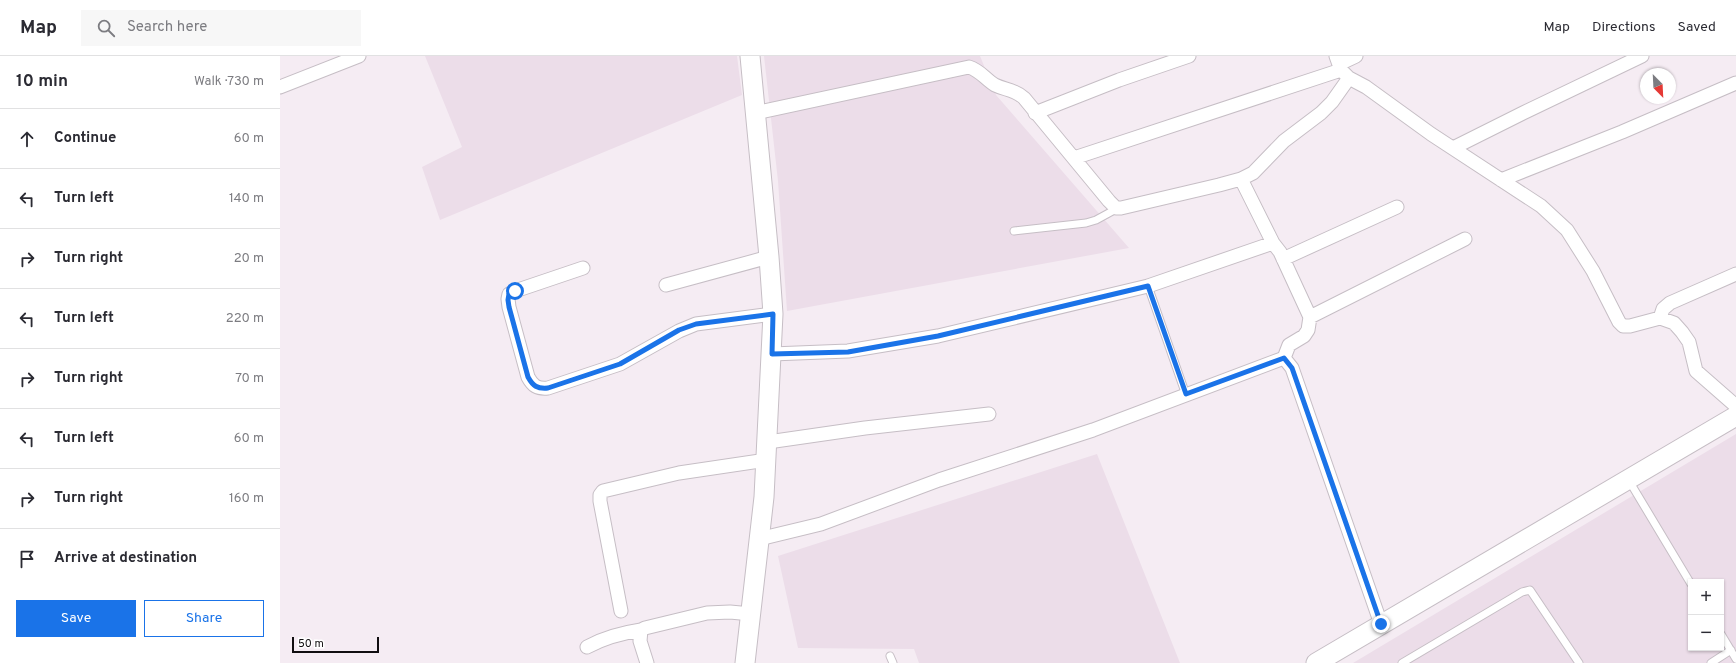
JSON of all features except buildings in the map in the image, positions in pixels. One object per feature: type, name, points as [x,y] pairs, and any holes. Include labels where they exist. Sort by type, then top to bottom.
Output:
[{"type":"street","points":[[280,86],[359,56]]},
{"type":"street","points":[[745,663],[767,451],[773,314],[750,56]]},
{"type":"street","points":[[1035,113],[1119,80],[1189,56]]},
{"type":"street","points":[[1074,158],[1341,67],[1356,56]]},
{"type":"street","points":[[1453,148],[1642,56]]},
{"type":"street","points":[[755,113],[969,67],[977,70],[996,85],[1018,93],[1024,98],[1113,206],[1126,208],[1241,179],[1254,173],[1284,141],[1321,113],[1332,102],[1341,67]]},
{"type":"street","points":[[1341,67],[1431,134],[1541,206],[1567,230],[1593,272],[1619,322],[1623,326],[1630,326],[1660,318],[1674,323],[1688,342],[1696,371],[1736,406]]},
{"type":"street","points":[[1501,180],[1622,132],[1736,83]]},
{"type":"street","points":[[759,539],[821,524],[939,480],[1094,430],[1284,358],[1290,345],[1304,336],[1308,330],[1310,317],[1283,259],[1273,243],[1241,179]]},
{"type":"street","points":[[1283,259],[1397,207]]},
{"type":"street","points":[[1310,317],[1465,239]]},
{"type":"street","points":[[772,354],[848,352],[938,336],[1148,286],[1273,243]]},
{"type":"street","points":[[666,285],[769,257]]},
{"type":"street","points":[[583,268],[509,294],[509,307],[528,377],[532,385],[539,389],[548,388],[620,364],[679,330],[696,324],[773,314]]},
{"type":"street","points":[[1660,318],[1663,310],[1670,303],[1736,274]]},
{"type":"street","points":[[1284,358],[1292,368],[1381,624]]},
{"type":"street","points":[[621,611],[600,501],[600,495],[603,491],[865,428],[989,414]]},
{"type":"street","points":[[1316,663],[1736,416]]},
{"type":"street","points":[[587,647],[603,638],[616,634],[641,630],[650,626],[707,613],[730,612],[751,614]]},
{"type":"street","points":[[641,630],[640,641],[647,663]]},
{"type":"lane","points":[[1014,231],[1086,223],[1119,208]]},
{"type":"lane","points":[[1148,286],[1186,394]]},
{"type":"lane","points":[[1628,479],[1688,579]]},
{"type":"lane","points":[[1402,663],[1522,592],[1530,590],[1579,663]]},
{"type":"lane","points":[[1724,639],[1736,659]]},
{"type":"lane","points":[[1711,663],[1731,650]]},
{"type":"shaded area","points":[[425,56],[737,56],[742,95],[440,220],[422,167],[462,147]]},
{"type":"shaded area","points":[[764,56],[980,56],[996,95],[1129,248],[787,311],[778,181]]},
{"type":"shaded area","points":[[1736,434],[1736,663],[1353,663]]},
{"type":"shaded area","points":[[1097,454],[1180,663],[919,663],[914,649],[798,648],[778,556]]},
{"type":"route","points":[[515,291],[509,294],[509,307],[528,377],[532,385],[539,389],[548,388],[620,364],[679,330],[696,324],[773,314],[772,354],[848,352],[938,336],[1148,286],[1186,394],[1284,358],[1288,362],[1292,368],[1381,624]]}]
